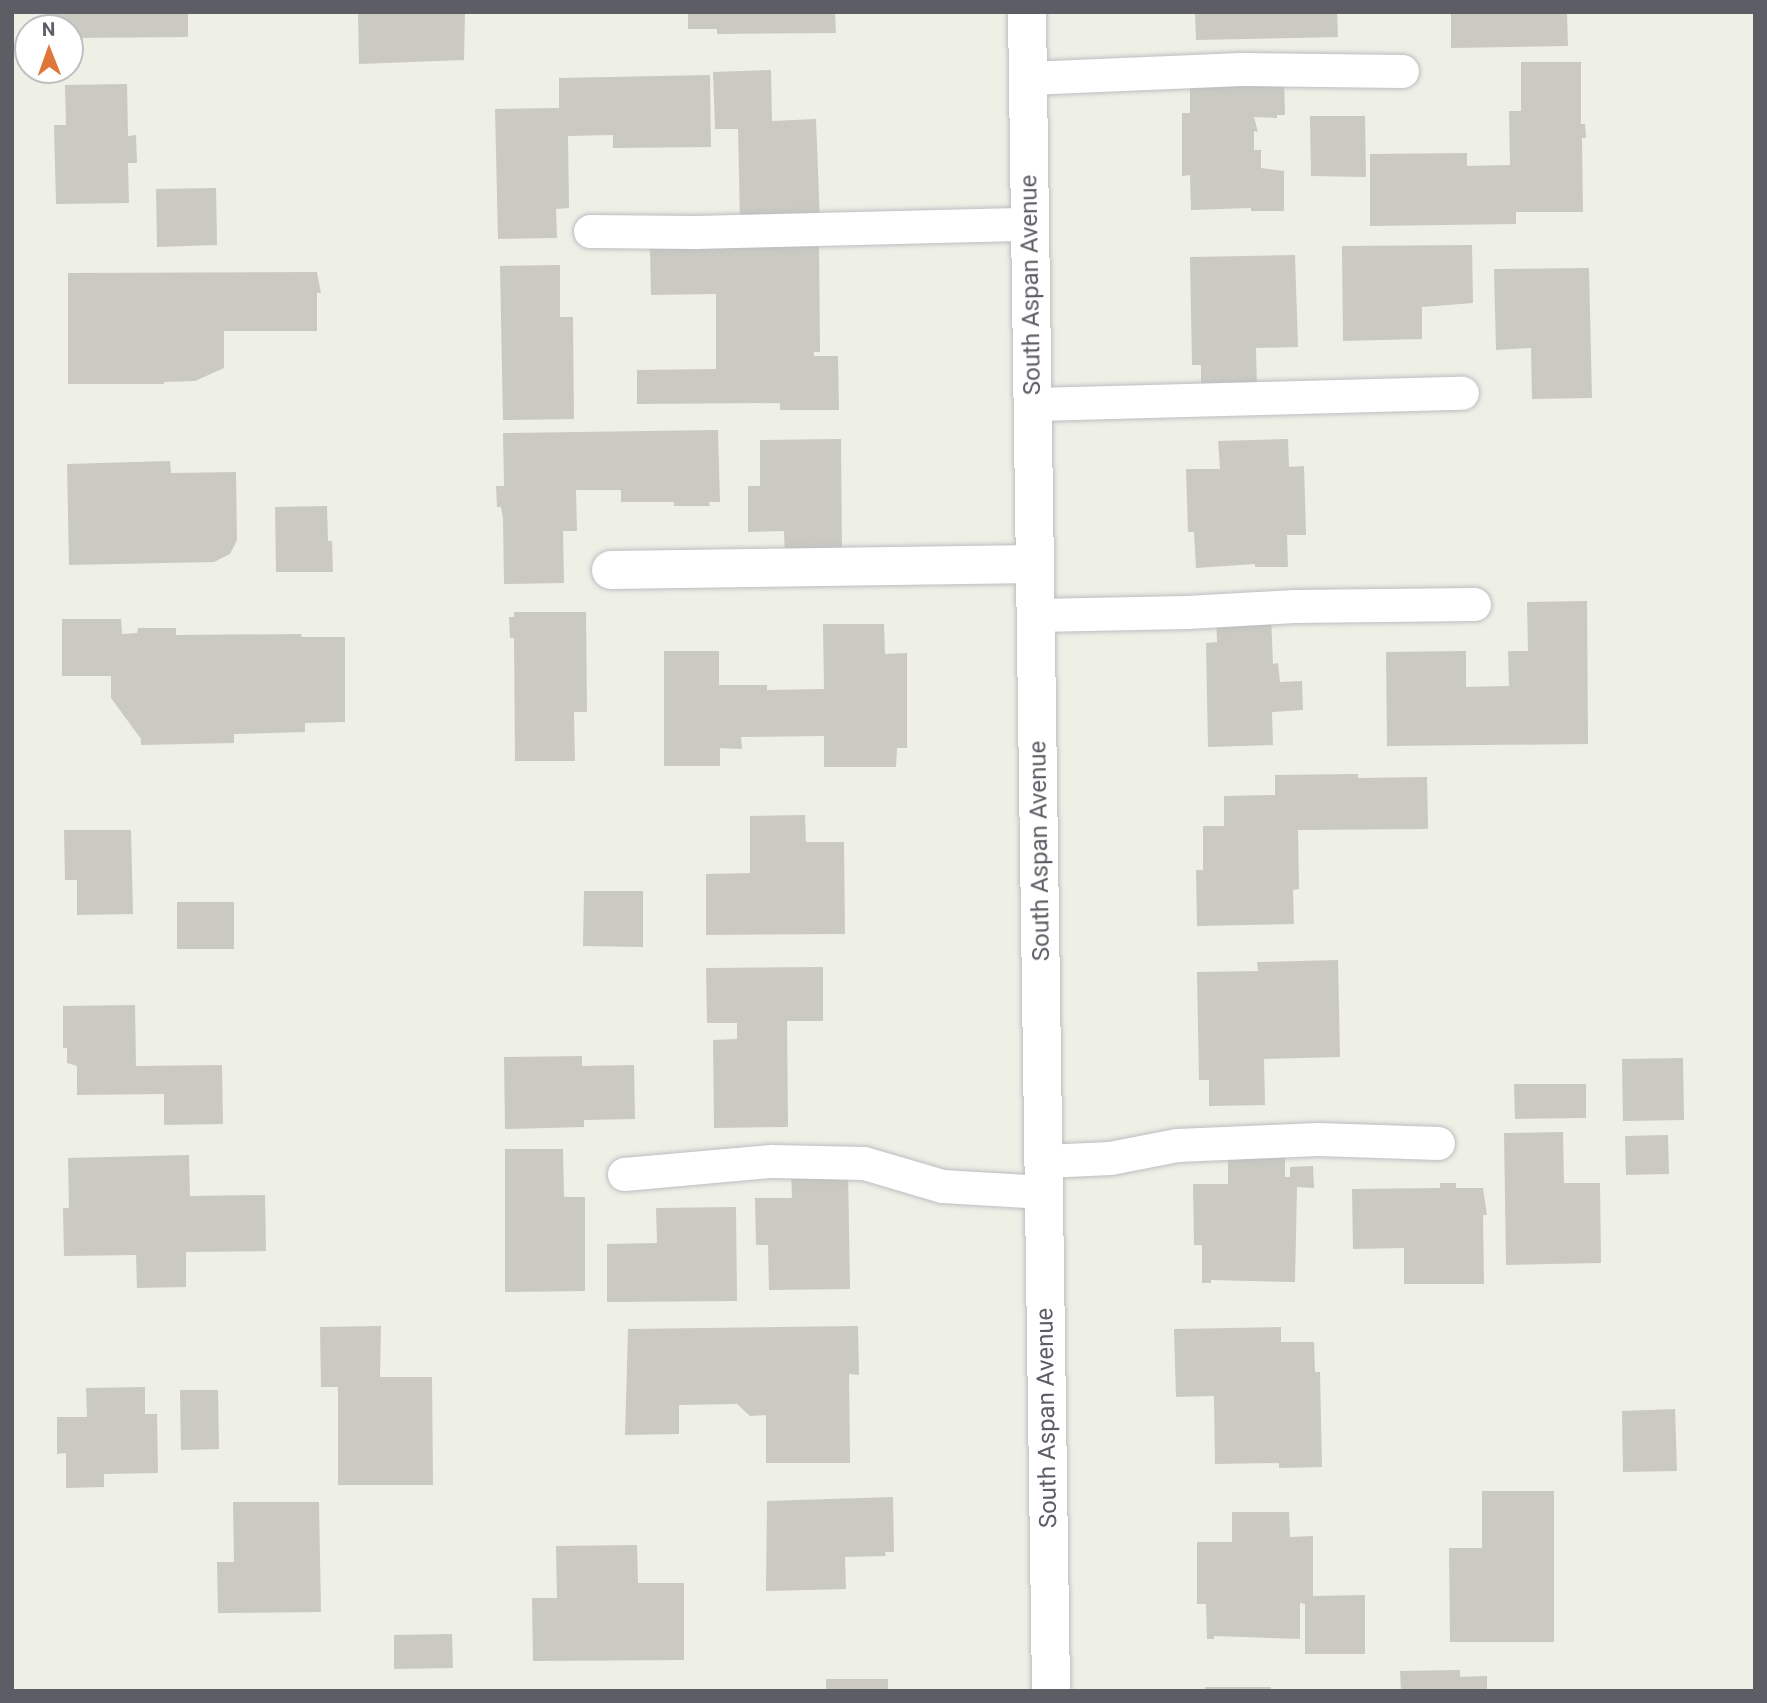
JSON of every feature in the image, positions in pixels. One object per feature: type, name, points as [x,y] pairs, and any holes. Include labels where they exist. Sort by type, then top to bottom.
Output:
[{"type":"street","name":"South Aspan Avenue","points":[[1027,12],[1051,1691]]},
{"type":"street","points":[[611,570],[1035,564]]},
{"type":"lane","points":[[1028,78],[1241,69],[1402,71]]},
{"type":"lane","points":[[590,231],[695,232],[1029,224]]},
{"type":"lane","points":[[1032,404],[1462,393]]},
{"type":"lane","points":[[1036,615],[1186,612],[1294,606],[1474,604]]},
{"type":"lane","points":[[624,1174],[771,1161],[864,1163],[942,1186],[1044,1176],[1110,1158],[1177,1145],[1318,1139],[1438,1143]]},
{"type":"building","points":[[188,12],[188,37],[84,38],[84,14],[49,14]]},
{"type":"building","points":[[358,12],[465,12],[464,60],[359,64]]},
{"type":"building","points":[[688,12],[835,12],[836,33],[717,34],[717,29],[688,29]]},
{"type":"building","points":[[1195,12],[1337,12],[1338,37],[1196,40]]},
{"type":"building","points":[[1451,12],[1567,12],[1568,46],[1451,48]]},
{"type":"building","points":[[1521,62],[1581,62],[1581,124],[1585,124],[1586,138],[1582,138],[1583,212],[1516,212],[1516,224],[1370,226],[1370,154],[1467,153],[1467,166],[1510,165],[1509,111],[1521,111]]},
{"type":"building","points":[[771,70],[772,121],[816,119],[820,223],[740,225],[738,129],[715,129],[713,72]]},
{"type":"building","points":[[710,75],[711,147],[613,148],[613,135],[568,136],[569,208],[556,209],[557,238],[498,239],[495,109],[559,108],[559,78]]},
{"type":"building","points":[[1284,80],[1285,115],[1277,115],[1277,118],[1254,117],[1258,132],[1254,131],[1254,150],[1261,150],[1261,168],[1284,171],[1284,211],[1251,211],[1251,208],[1191,210],[1190,175],[1182,176],[1182,113],[1190,113],[1190,81]]},
{"type":"building","points":[[127,84],[128,136],[136,135],[137,163],[128,163],[129,203],[56,204],[54,125],[66,125],[65,85]]},
{"type":"building","points":[[1310,116],[1365,116],[1366,177],[1311,176]]},
{"type":"building","points":[[216,188],[217,245],[157,247],[156,189]]},
{"type":"building","points":[[1472,245],[1473,303],[1422,307],[1422,339],[1343,341],[1342,246]]},
{"type":"building","points":[[819,246],[820,352],[814,352],[814,356],[838,356],[839,410],[780,410],[780,403],[637,404],[637,370],[716,369],[716,294],[651,295],[650,248]]},
{"type":"building","points":[[1295,255],[1298,347],[1256,348],[1257,391],[1201,392],[1201,365],[1192,365],[1190,257]]},
{"type":"building","points":[[560,265],[560,317],[573,317],[574,419],[503,420],[500,266]]},
{"type":"building","points":[[1589,268],[1592,398],[1532,399],[1531,348],[1496,350],[1494,269]]},
{"type":"building","points":[[317,272],[321,293],[317,293],[317,331],[224,331],[224,368],[195,381],[164,384],[68,384],[68,273]]},
{"type":"building","points":[[718,430],[720,502],[709,502],[710,506],[674,506],[674,502],[621,502],[621,490],[576,490],[577,531],[563,531],[564,583],[504,584],[503,518],[501,507],[497,507],[496,486],[504,486],[503,433]]},
{"type":"building","points":[[841,439],[842,556],[785,557],[784,531],[748,532],[748,486],[760,486],[760,440]]},
{"type":"building","points":[[1288,439],[1289,467],[1304,466],[1306,535],[1287,535],[1288,567],[1255,567],[1255,564],[1196,568],[1194,532],[1188,532],[1186,469],[1220,469],[1218,441]]},
{"type":"building","points":[[170,461],[171,473],[236,472],[237,540],[230,554],[214,562],[69,565],[67,464]]},
{"type":"building","points":[[327,506],[328,541],[332,541],[333,572],[276,572],[275,507]]},
{"type":"building","points":[[1587,601],[1588,744],[1387,746],[1386,652],[1466,651],[1466,687],[1509,686],[1508,651],[1528,651],[1527,602]]},
{"type":"building","points":[[514,612],[586,612],[587,712],[574,712],[575,761],[515,761],[514,638],[510,638],[509,617],[514,617]]},
{"type":"building","points":[[1271,616],[1273,664],[1278,663],[1280,682],[1302,681],[1303,710],[1272,712],[1273,745],[1208,747],[1206,643],[1217,642],[1216,618]]},
{"type":"building","points":[[62,619],[121,619],[122,634],[137,633],[138,628],[176,628],[176,635],[301,634],[302,637],[345,637],[345,722],[305,723],[305,732],[234,734],[234,743],[141,745],[141,739],[111,698],[111,676],[62,676]]},
{"type":"building","points":[[823,624],[884,624],[885,654],[907,653],[907,748],[897,748],[896,767],[824,767],[824,736],[741,737],[742,749],[720,748],[720,766],[664,766],[664,651],[719,651],[719,685],[767,685],[767,690],[824,689]]},
{"type":"building","points":[[1358,774],[1358,778],[1427,777],[1428,829],[1298,830],[1299,889],[1293,890],[1294,924],[1197,926],[1196,870],[1203,870],[1203,826],[1224,826],[1224,796],[1275,795],[1275,775]]},
{"type":"building","points":[[805,815],[806,842],[844,842],[845,934],[706,935],[706,874],[750,873],[750,816]]},
{"type":"building","points":[[64,830],[131,830],[133,914],[77,915],[77,880],[65,880]]},
{"type":"building","points":[[584,891],[643,891],[643,947],[583,946]]},
{"type":"building","points":[[177,902],[234,902],[234,949],[177,949]]},
{"type":"building","points":[[1338,960],[1340,1057],[1264,1059],[1265,1105],[1209,1106],[1209,1080],[1199,1080],[1197,972],[1258,971],[1257,962]]},
{"type":"building","points":[[823,967],[823,1021],[787,1021],[788,1127],[714,1128],[713,1040],[737,1039],[737,1023],[707,1023],[706,968]]},
{"type":"building","points":[[135,1005],[136,1066],[222,1065],[223,1124],[164,1125],[164,1094],[77,1095],[77,1066],[67,1063],[67,1048],[63,1048],[63,1006]]},
{"type":"building","points":[[582,1056],[582,1066],[634,1065],[635,1119],[584,1120],[584,1127],[505,1129],[504,1057]]},
{"type":"building","points":[[1683,1058],[1684,1120],[1623,1121],[1622,1059]]},
{"type":"building","points":[[1514,1084],[1586,1084],[1586,1118],[1515,1119]]},
{"type":"building","points":[[1563,1132],[1564,1183],[1600,1183],[1601,1263],[1506,1265],[1504,1133]]},
{"type":"building","points":[[1668,1135],[1669,1174],[1626,1175],[1625,1136]]},
{"type":"building","points":[[505,1149],[563,1149],[564,1197],[585,1197],[585,1291],[505,1292]]},
{"type":"building","points":[[189,1155],[190,1196],[265,1195],[266,1251],[186,1252],[186,1287],[137,1288],[136,1255],[64,1256],[63,1208],[69,1208],[68,1158]]},
{"type":"building","points":[[1228,1155],[1285,1155],[1285,1177],[1290,1177],[1290,1167],[1313,1166],[1314,1188],[1297,1187],[1295,1282],[1211,1280],[1211,1283],[1202,1283],[1202,1245],[1194,1245],[1193,1184],[1228,1184]]},
{"type":"building","points":[[848,1170],[850,1289],[769,1290],[768,1245],[756,1245],[755,1198],[792,1198],[791,1172]]},
{"type":"building","points":[[1440,1183],[1456,1183],[1456,1188],[1483,1188],[1487,1215],[1483,1215],[1484,1284],[1404,1284],[1404,1248],[1353,1249],[1352,1189],[1440,1188]]},
{"type":"building","points":[[736,1207],[737,1301],[607,1302],[607,1244],[657,1243],[656,1208]]},
{"type":"building","points":[[381,1326],[380,1377],[432,1377],[433,1485],[338,1485],[338,1387],[321,1387],[320,1327]]},
{"type":"building","points":[[858,1326],[859,1375],[849,1374],[850,1463],[766,1463],[766,1415],[750,1416],[737,1404],[679,1405],[679,1434],[625,1435],[628,1329]]},
{"type":"building","points":[[1281,1327],[1281,1342],[1314,1342],[1315,1372],[1320,1372],[1322,1467],[1279,1468],[1279,1463],[1215,1464],[1214,1396],[1176,1397],[1174,1329]]},
{"type":"building","points":[[145,1387],[145,1414],[157,1414],[158,1473],[104,1474],[104,1487],[66,1488],[66,1453],[57,1454],[57,1417],[87,1417],[86,1388]]},
{"type":"building","points":[[180,1390],[218,1390],[219,1449],[181,1450]]},
{"type":"building","points":[[1675,1409],[1677,1471],[1623,1472],[1622,1411]]},
{"type":"building","points":[[1482,1491],[1554,1491],[1554,1642],[1450,1642],[1449,1548],[1482,1548]]},
{"type":"building","points":[[893,1497],[894,1552],[885,1552],[886,1556],[845,1557],[846,1589],[766,1591],[767,1501]]},
{"type":"building","points":[[233,1502],[319,1502],[321,1612],[218,1613],[217,1562],[234,1562]]},
{"type":"building","points":[[1232,1512],[1289,1512],[1290,1537],[1313,1536],[1313,1596],[1365,1595],[1365,1654],[1305,1654],[1305,1604],[1300,1603],[1300,1639],[1214,1636],[1214,1639],[1207,1639],[1206,1604],[1197,1604],[1197,1542],[1232,1542]]},
{"type":"building","points":[[637,1545],[638,1583],[684,1583],[684,1660],[533,1661],[532,1598],[557,1598],[556,1546]]},
{"type":"building","points":[[452,1634],[453,1668],[394,1669],[394,1635]]},
{"type":"building","points":[[1460,1670],[1460,1677],[1487,1676],[1487,1691],[1401,1691],[1400,1671]]},
{"type":"building","points":[[826,1679],[888,1679],[888,1691],[826,1691]]},
{"type":"building","points":[[1205,1687],[1271,1687],[1271,1691],[1205,1691]]}]
